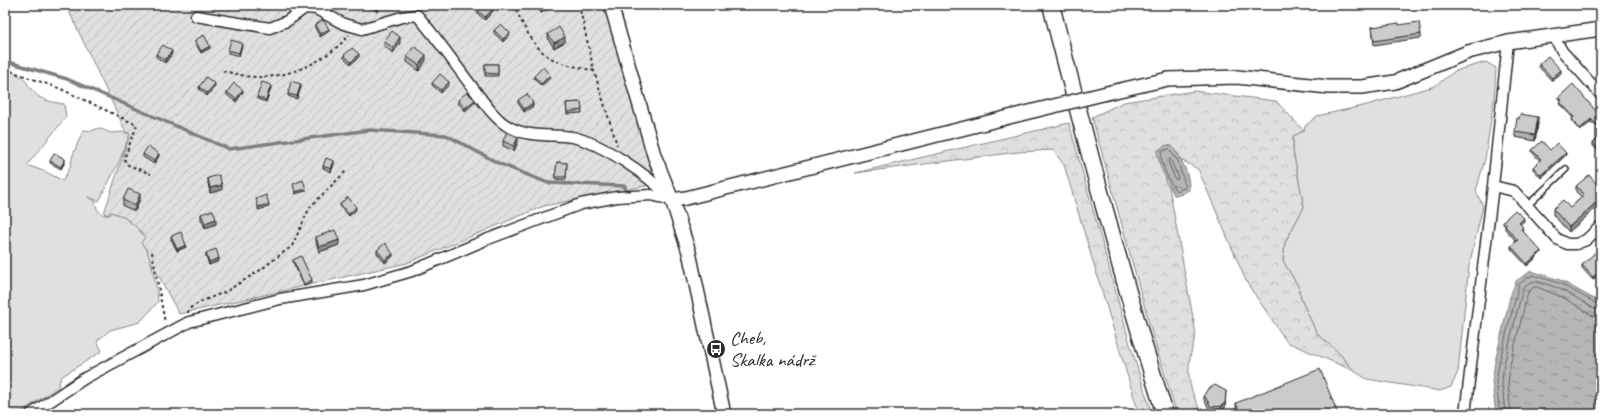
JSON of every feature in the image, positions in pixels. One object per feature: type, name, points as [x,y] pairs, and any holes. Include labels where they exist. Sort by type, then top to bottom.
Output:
[{"type":"main road","points":[[1051,5],[1101,197],[1142,341],[1165,414]]},
{"type":"street","points":[[610,5],[654,156],[672,200],[689,252],[724,414]]},
{"type":"street","points":[[196,16],[270,28],[286,21],[305,8],[316,10],[344,24],[362,29],[402,17],[417,15],[491,111],[509,127],[530,134],[572,137],[585,142],[622,159],[658,185],[672,200]]},
{"type":"street","points":[[32,414],[85,378],[190,322],[280,299],[364,284],[412,272],[581,204],[617,197],[651,196],[672,200],[686,198],[1021,114],[1168,79],[1236,76],[1328,87],[1362,87],[1394,82],[1468,52],[1508,42],[1601,29]]},
{"type":"street","points":[[1553,35],[1562,51],[1601,95]]},
{"type":"street","points":[[1465,414],[1493,186],[1508,42]]},
{"type":"street","points":[[1493,186],[1514,191],[1557,239],[1567,244],[1576,244],[1586,240],[1601,226]]},
{"type":"lane","points":[[1527,206],[1566,169]]},
{"type":"path","points":[[514,5],[521,22],[534,42],[549,57],[564,63],[594,71]]},
{"type":"path","points":[[579,5],[594,71],[622,159]]},
{"type":"path","points":[[223,71],[255,77],[276,77],[304,68],[345,41],[356,27]]},
{"type":"path","points":[[5,69],[60,89],[137,125],[124,159],[128,165],[151,174]]},
{"type":"path","points":[[190,322],[188,309],[202,301],[225,292],[292,246],[310,207],[346,170]]},
{"type":"path","points":[[152,252],[166,325],[170,333]]},
{"type":"green space","points":[[66,5],[605,5],[655,184],[544,206],[407,263],[179,314],[150,260],[147,250],[141,243],[145,237],[134,225],[121,216],[111,212],[107,215],[104,213],[130,134],[126,132]]},
{"type":"green space","points":[[1486,62],[1496,68],[1494,100],[1485,159],[1476,191],[1483,206],[1469,266],[1458,372],[1451,387],[1440,391],[1367,379],[1354,371],[1337,351],[1317,334],[1301,299],[1298,286],[1283,261],[1285,242],[1304,207],[1293,151],[1293,136],[1304,131],[1305,126],[1317,116],[1363,106],[1435,86],[1455,71]]},
{"type":"green space","points":[[5,70],[13,72],[23,78],[39,97],[51,102],[64,104],[66,117],[27,165],[46,172],[63,181],[70,167],[83,130],[92,131],[98,128],[111,133],[123,132],[130,134],[118,164],[99,201],[88,197],[95,201],[99,212],[107,215],[110,215],[111,212],[121,215],[138,228],[146,237],[158,302],[140,322],[110,330],[97,341],[102,351],[61,377],[58,387],[17,414],[5,414]]},
{"type":"green space","points":[[1194,91],[1276,101],[1304,131],[1293,136],[1293,151],[1304,207],[1285,242],[1283,261],[1298,286],[1301,299],[1317,334],[1337,351],[1354,371],[1287,342],[1247,283],[1198,169],[1181,160],[1178,153],[1165,181],[1169,187],[1196,334],[1190,356],[1190,383],[1192,392],[1202,414],[1177,414],[1153,337],[1092,117],[1124,102]]},
{"type":"green space","points":[[1069,123],[1130,344],[1152,414],[1139,414],[1064,165],[1053,150],[1018,152],[855,173]]},
{"type":"water","points":[[1166,145],[1172,146],[1179,156],[1188,178],[1189,190],[1180,195],[1174,195],[1160,166],[1157,151]]},
{"type":"water","points":[[1531,271],[1560,280],[1601,303],[1601,414],[1496,414],[1492,382],[1495,362],[1510,297],[1516,281]]},
{"type":"building","points":[[372,5],[380,5],[377,9]]},
{"type":"building","points":[[483,5],[489,5],[493,9],[485,17],[478,11]]},
{"type":"building","points":[[538,5],[551,5],[541,10]]},
{"type":"building","points":[[323,20],[329,29],[320,34],[315,25]]},
{"type":"building","points":[[1419,22],[1421,34],[1374,41],[1372,27]]},
{"type":"building","points":[[501,24],[510,33],[503,39],[494,30]]},
{"type":"building","points":[[559,27],[565,37],[554,43],[548,34]]},
{"type":"building","points":[[392,31],[400,37],[393,48],[384,41]]},
{"type":"building","points":[[204,35],[210,46],[201,51],[195,40]]},
{"type":"building","points":[[231,40],[242,43],[239,53],[228,50]]},
{"type":"building","points":[[163,45],[172,51],[165,60],[156,54]]},
{"type":"building","points":[[414,46],[426,55],[419,65],[407,57]]},
{"type":"building","points":[[352,48],[359,54],[351,62],[344,55]]},
{"type":"building","points":[[1548,56],[1561,70],[1552,78],[1539,64]]},
{"type":"building","points":[[1601,57],[1601,65],[1597,61]]},
{"type":"building","points":[[485,64],[498,64],[498,74],[485,73]]},
{"type":"building","points":[[543,67],[550,75],[541,84],[534,76]]},
{"type":"building","points":[[440,74],[449,82],[441,90],[432,83]]},
{"type":"building","points":[[206,77],[215,84],[207,93],[199,87]]},
{"type":"building","points":[[291,81],[301,84],[297,96],[288,94]]},
{"type":"building","points":[[262,82],[271,85],[266,100],[257,97]]},
{"type":"building","points":[[234,83],[243,90],[236,99],[227,92]]},
{"type":"building","points":[[1573,84],[1601,117],[1596,124],[1591,119],[1580,129],[1572,119],[1574,117],[1560,102],[1562,100],[1559,97]]},
{"type":"building","points":[[467,92],[475,100],[465,108],[458,100]]},
{"type":"building","points":[[527,94],[533,103],[524,109],[518,100]]},
{"type":"building","points":[[581,102],[582,110],[567,112],[566,103]]},
{"type":"building","points":[[1520,114],[1538,117],[1535,135],[1515,132],[1517,118],[1519,119]]},
{"type":"building","points":[[507,132],[518,137],[514,146],[503,141]]},
{"type":"building","points":[[1601,136],[1601,152],[1593,143]]},
{"type":"building","points":[[1542,141],[1550,150],[1557,143],[1566,153],[1541,175],[1533,167],[1541,159],[1532,150]]},
{"type":"building","points":[[148,146],[159,154],[154,161],[143,154]]},
{"type":"building","points":[[54,153],[65,159],[61,167],[50,161]]},
{"type":"building","points":[[326,158],[334,161],[331,169],[323,166]]},
{"type":"building","points":[[557,162],[567,163],[566,177],[555,177]]},
{"type":"building","points":[[219,175],[222,185],[210,188],[208,178]]},
{"type":"building","points":[[1589,175],[1601,189],[1601,198],[1569,227],[1553,209],[1563,200],[1570,208],[1584,195],[1576,186]]},
{"type":"building","points":[[303,180],[306,189],[295,192],[293,184]]},
{"type":"building","points":[[128,189],[140,194],[135,206],[123,200]]},
{"type":"building","points":[[266,195],[269,204],[258,207],[256,199]]},
{"type":"building","points":[[348,197],[356,207],[349,214],[340,204]]},
{"type":"building","points":[[213,210],[216,219],[205,223],[201,214]]},
{"type":"building","points":[[1515,210],[1524,218],[1519,223],[1523,227],[1521,229],[1541,251],[1527,264],[1511,246],[1518,240],[1505,226],[1507,224],[1503,221]]},
{"type":"building","points":[[335,230],[339,240],[319,247],[316,237]]},
{"type":"building","points":[[181,232],[186,245],[177,249],[171,236]]},
{"type":"building","points":[[385,243],[393,254],[385,260],[377,250]]},
{"type":"building","points":[[1601,247],[1601,266],[1598,268],[1601,270],[1593,277],[1582,265]]},
{"type":"building","points":[[216,249],[219,258],[209,262],[206,253]]},
{"type":"building","points":[[301,256],[312,280],[304,284],[293,260]]},
{"type":"building","points":[[1320,369],[1338,414],[1241,414],[1236,403]]},
{"type":"building","points":[[1215,385],[1226,391],[1225,403],[1221,406],[1211,407],[1204,395],[1207,390]]},
{"type":"waterway","points":[[5,61],[67,79],[229,149],[369,130],[446,135],[498,163],[548,183],[625,186],[626,194]]},
{"type":"place","name":"Cheb, Skalka nádrž","points":[[716,349]]}]
